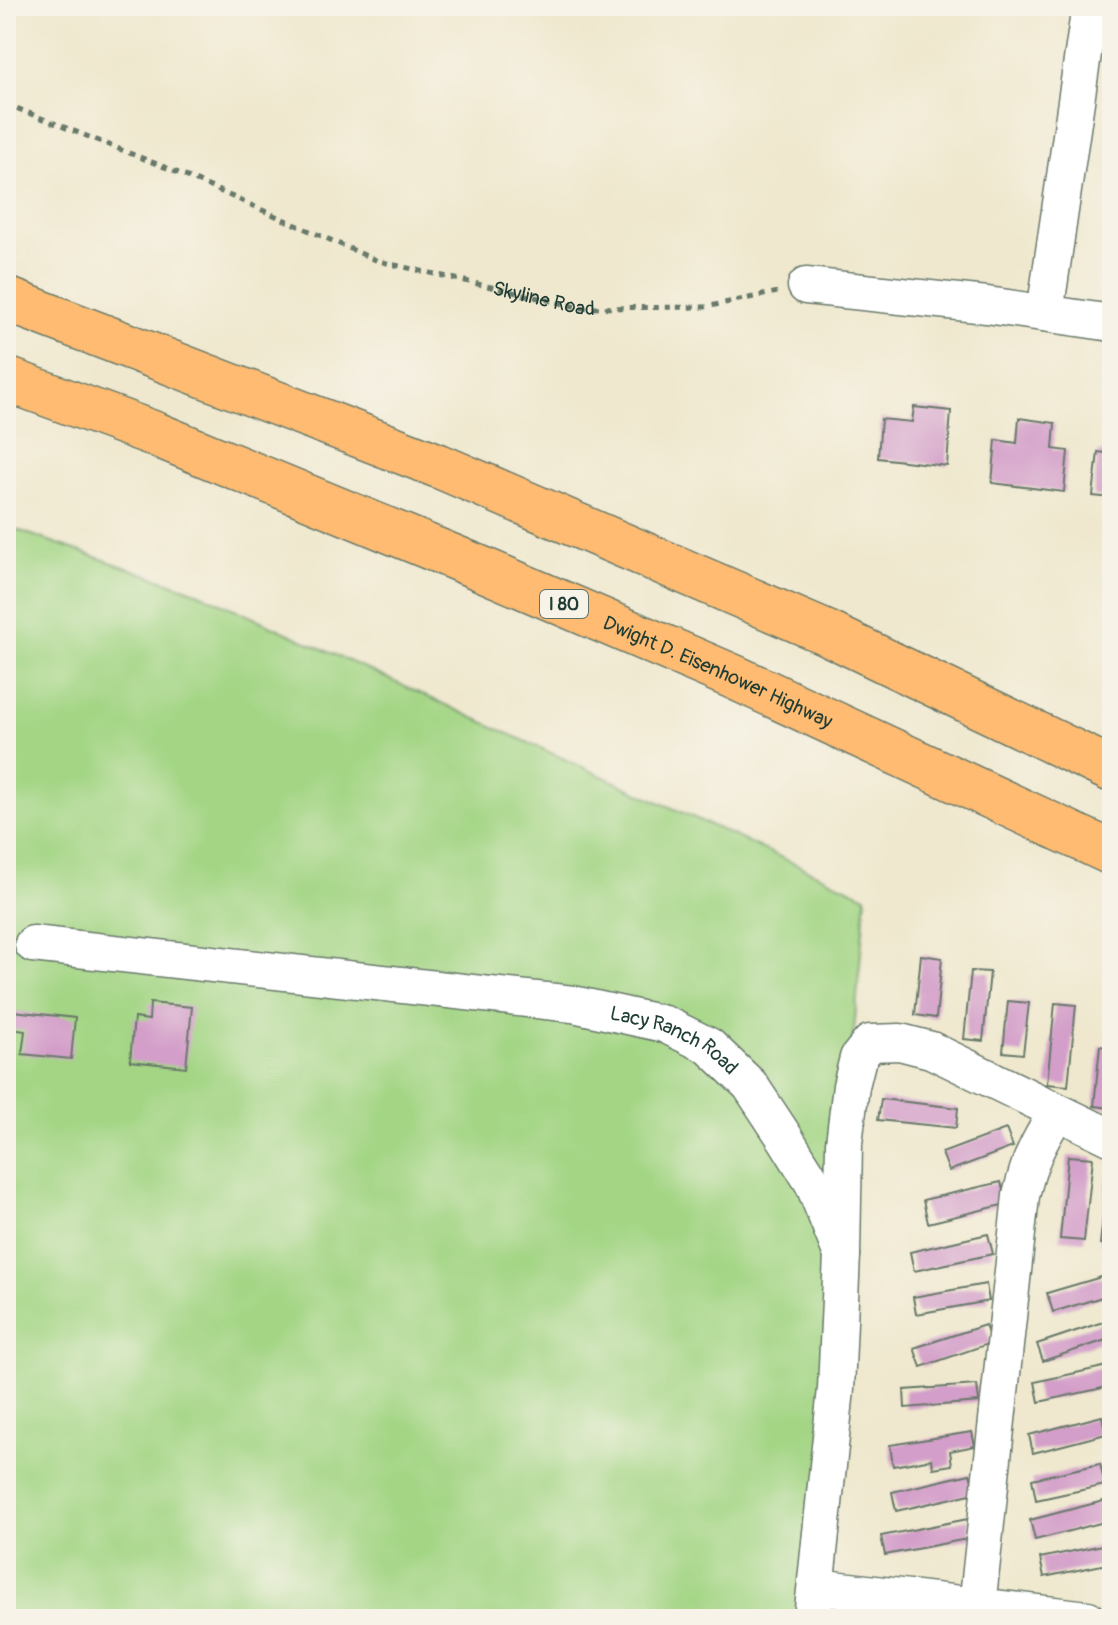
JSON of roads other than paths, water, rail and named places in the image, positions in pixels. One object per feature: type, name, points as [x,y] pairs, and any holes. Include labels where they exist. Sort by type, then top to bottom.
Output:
[{"type":"highway","points":[[6,299],[439,466],[827,633],[1112,770]]},
{"type":"highway","name":"Dwight D. Eisenhower Highway","points":[[6,379],[155,434],[480,568],[734,677],[1112,853]]},
{"type":"street","points":[[1045,313],[1090,6]]},
{"type":"street","points":[[806,286],[1112,323]]},
{"type":"street","name":"Lacy Ranch Road","points":[[33,944],[573,1004],[664,1024],[709,1046],[750,1085],[785,1138],[813,1183],[842,1255],[836,1389],[814,1603]]},
{"type":"street","points":[[842,1255],[844,1143],[851,1086],[858,1058],[870,1043],[900,1042],[931,1050],[1112,1138]]},
{"type":"street","points":[[977,1607],[1021,1196],[1027,1167],[1057,1112]]},
{"type":"street","points":[[814,1603],[977,1607],[1088,1619]]}]
